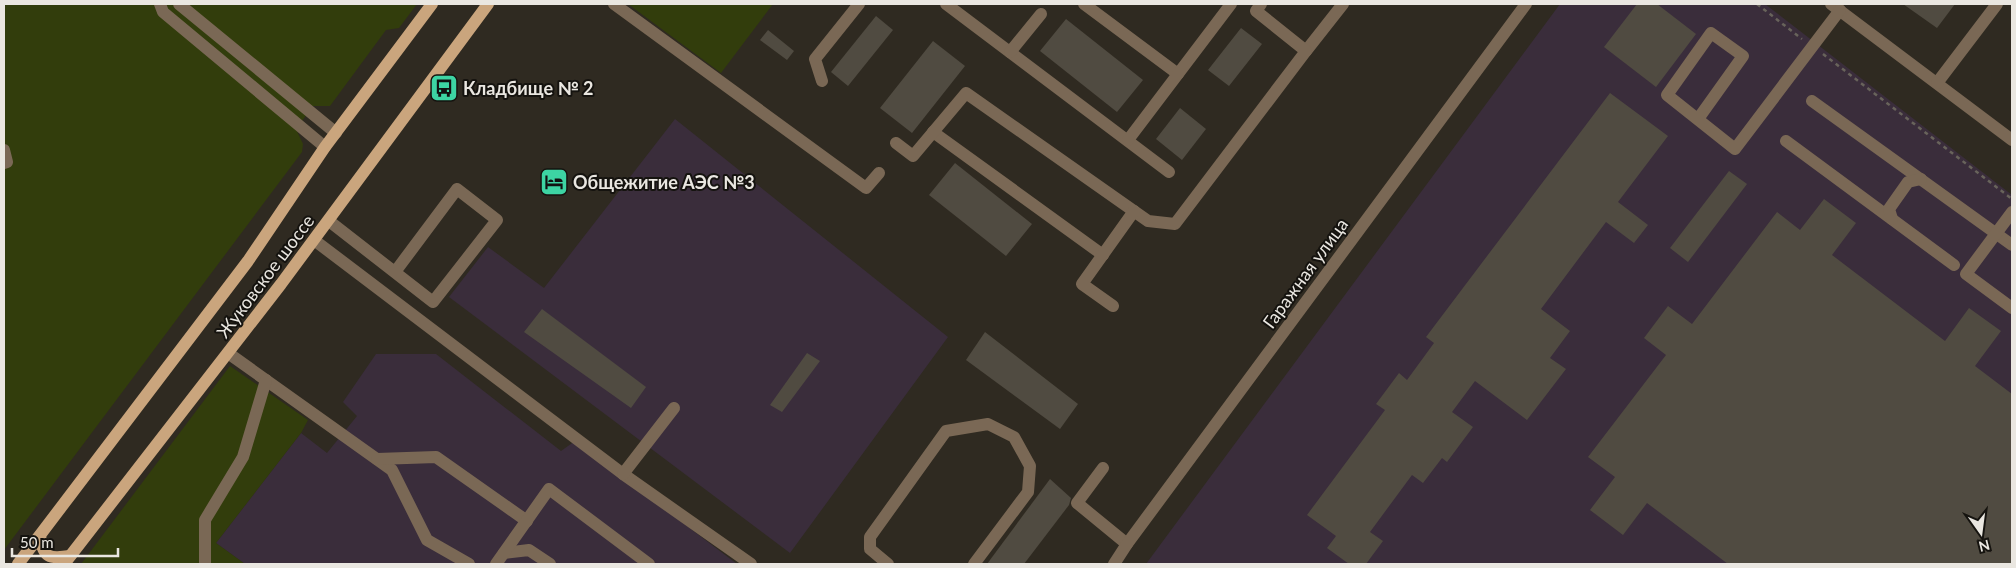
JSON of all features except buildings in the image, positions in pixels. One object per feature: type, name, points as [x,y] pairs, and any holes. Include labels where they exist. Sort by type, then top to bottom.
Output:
[{"type":"main road","name":"Жуковское шоссе","points":[[18,564],[248,261],[325,147],[432,4]]},
{"type":"main road","name":"Жуковское шоссе","points":[[67,560],[314,240],[488,4]]},
{"type":"main road","points":[[40,536],[42,546],[48,556],[67,560]]},
{"type":"street","points":[[179,4],[336,133]]},
{"type":"street","points":[[614,4],[866,188],[879,172]]},
{"type":"street","points":[[822,81],[815,59],[859,4]]},
{"type":"street","points":[[946,4],[961,8],[1010,52],[1169,172]]},
{"type":"street","points":[[1084,4],[1178,74]]},
{"type":"street","points":[[1128,140],[1231,4]]},
{"type":"street","points":[[1261,4],[1256,11],[1306,52]]},
{"type":"street","points":[[896,143],[913,156],[966,93],[1148,221],[1175,224],[1343,4]]},
{"type":"street","name":"Гаражная улица","points":[[1114,564],[1526,4]]},
{"type":"street","points":[[1937,83],[1996,4]]},
{"type":"street","points":[[1698,119],[1743,56],[1711,33],[1667,96],[1735,148],[1813,46],[1836,7],[2012,140]]},
{"type":"street","points":[[161,8],[325,147]]},
{"type":"street","points":[[1010,52],[1041,14]]},
{"type":"street","points":[[1812,101],[2012,245]]},
{"type":"street","points":[[933,132],[1103,255]]},
{"type":"street","points":[[1786,141],[1954,265]]},
{"type":"street","points":[[4,150],[7,162],[4,163]]},
{"type":"street","points":[[1892,219],[1889,209],[1908,182],[1921,179]]},
{"type":"street","points":[[329,220],[433,302],[497,220],[457,189],[395,272]]},
{"type":"street","points":[[1113,306],[1082,284],[1134,211]]},
{"type":"street","points":[[2012,212],[1966,274],[2012,308]]},
{"type":"street","points":[[314,240],[623,474],[750,564]]},
{"type":"street","points":[[228,353],[392,470],[427,540],[469,564]]},
{"type":"street","points":[[205,564],[205,520],[243,457],[266,380]]},
{"type":"street","points":[[623,474],[674,408]]},
{"type":"street","points":[[888,564],[870,549],[870,537],[946,431],[988,424],[1014,437],[1030,466],[1028,492],[974,564]]},
{"type":"street","points":[[377,459],[436,457],[527,521]]},
{"type":"street","points":[[1103,468],[1077,504],[1127,544]]},
{"type":"street","points":[[496,564],[549,489],[649,564]]},
{"type":"street","points":[[504,554],[529,550],[550,564]]},
{"type":"path","points":[[1757,4],[2012,199]]},
{"type":"shaded area","points":[[1560,4],[1765,4],[2012,195],[2012,564],[1146,564]]},
{"type":"shaded area","points":[[675,119],[948,337],[790,553],[449,297],[488,247],[544,288]]},
{"type":"shaded area","points":[[376,354],[436,354],[561,451],[575,441],[737,564],[245,564],[216,543],[301,433],[327,453],[357,416],[343,402]]},
{"type":"green space","points":[[4,4],[417,4],[399,28],[386,30],[330,106],[313,106],[296,129],[303,144],[302,152],[4,550]]},
{"type":"green space","points":[[628,4],[773,4],[721,73]]},
{"type":"green space","points":[[230,366],[308,420],[301,433],[216,543],[245,564],[81,564]]},
{"type":"place","name":"Кладбище № 2","points":[[444,88]]},
{"type":"place","name":"Общежитие АЭС №3","points":[[554,182]]}]
